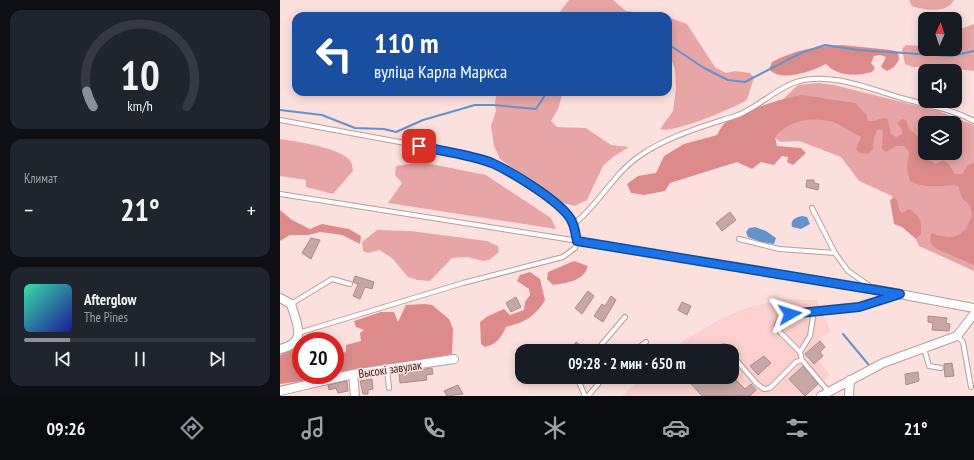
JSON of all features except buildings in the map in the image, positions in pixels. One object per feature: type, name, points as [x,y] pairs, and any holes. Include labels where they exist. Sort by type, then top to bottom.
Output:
[{"type":"street","points":[[873,289],[974,308]]},
{"type":"street","points":[[280,298],[291,304],[298,332]]},
{"type":"street","points":[[825,394],[883,363],[957,336],[974,314]]},
{"type":"street","points":[[280,349],[292,344]]},
{"type":"street","name":"Высокі завулак","points":[[280,391],[353,374],[454,359]]},
{"type":"street","points":[[353,374],[355,396]]},
{"type":"street","points":[[849,396],[850,380]]},
{"type":"lane","points":[[574,224],[586,215],[619,175],[638,157],[666,142],[742,113],[774,93],[797,82],[833,79],[906,100],[944,108],[974,121]]},
{"type":"lane","points":[[280,120],[405,143],[491,163],[545,196],[561,208],[574,224],[577,241],[575,248],[563,257],[463,283],[301,332]]},
{"type":"lane","points":[[280,194],[873,289]]},
{"type":"lane","points":[[812,208],[834,254],[848,271],[873,289]]},
{"type":"lane","points":[[739,239],[779,249],[834,254]]},
{"type":"lane","points":[[291,304],[332,279],[350,284]]},
{"type":"lane","points":[[825,394],[802,360],[800,352],[780,332],[777,324],[781,316],[800,312],[859,307],[900,294]]},
{"type":"lane","points":[[800,352],[810,336],[814,311]]},
{"type":"lane","points":[[602,344],[625,317]]},
{"type":"lane","points":[[957,336],[963,342],[971,387]]},
{"type":"lane","points":[[924,348],[929,366],[941,368]]},
{"type":"lane","points":[[739,363],[757,384],[764,389],[770,388],[796,362],[802,360]]},
{"type":"lane","points":[[387,369],[390,388]]},
{"type":"lane","points":[[579,384],[585,396]]},
{"type":"lane","points":[[588,396],[598,384]]},
{"type":"shaded area","points":[[569,0],[613,0],[626,11],[633,12],[560,12]]},
{"type":"shaded area","points":[[909,0],[954,0],[951,4],[941,9],[929,10],[912,6]]},
{"type":"shaded area","points":[[672,18],[687,24],[715,67],[726,73],[735,71],[750,73],[754,78],[747,100],[730,109],[690,124],[667,130],[660,129],[673,111],[676,88],[675,69],[672,62]]},
{"type":"shaded area","points":[[974,24],[974,71],[962,70],[962,64],[918,64],[918,67],[913,67],[905,64],[902,49],[906,45],[918,46],[918,56],[962,56],[962,28]]},
{"type":"shaded area","points":[[842,45],[891,50],[898,52],[899,60],[894,67],[887,71],[881,67],[886,57],[880,55],[874,56],[871,63],[875,68],[872,72],[854,75],[836,71],[826,64],[813,70],[788,75],[774,73],[769,69],[772,62],[797,52],[823,46]]},
{"type":"shaded area","points":[[819,83],[834,85],[918,106],[918,108],[938,111],[951,116],[918,116],[918,160],[962,160],[962,120],[974,125],[974,271],[919,246],[911,229],[899,220],[892,196],[859,181],[841,157],[799,141],[780,142],[772,135],[775,107],[798,85]]},
{"type":"shaded area","points":[[802,95],[855,103],[866,114],[868,121],[887,118],[891,134],[896,137],[902,134],[902,130],[897,123],[902,119],[906,120],[909,129],[918,137],[918,160],[930,160],[936,164],[943,160],[949,164],[955,174],[962,174],[968,165],[974,163],[974,265],[935,248],[930,242],[931,233],[948,237],[958,235],[966,228],[972,212],[968,204],[961,196],[959,187],[953,185],[926,186],[910,181],[907,169],[909,151],[904,146],[896,146],[886,152],[882,149],[883,131],[878,129],[874,137],[873,149],[868,154],[860,153],[856,149],[861,137],[840,125],[817,119],[801,121],[794,123],[780,131],[775,137],[777,146],[801,148],[806,153],[793,165],[787,162],[788,157],[782,156],[774,165],[761,162],[752,169],[737,162],[670,183],[665,191],[644,195],[631,193],[627,184],[638,176],[656,173],[664,156],[684,144],[717,135],[726,122],[752,109]]},
{"type":"shaded area","points":[[496,96],[562,96],[558,109],[551,121],[557,127],[586,128],[611,145],[629,147],[613,157],[603,166],[587,200],[575,206],[563,203],[500,159],[494,146],[491,126],[496,111]]},
{"type":"shaded area","points":[[280,139],[318,146],[339,153],[351,162],[353,171],[333,194],[306,187],[306,180],[280,176]]},
{"type":"shaded area","points":[[421,162],[486,175],[551,218],[556,229],[388,203],[402,183],[395,175],[396,166]]},
{"type":"shaded area","points":[[895,197],[899,210],[902,213],[909,209],[920,219],[921,234],[916,239],[902,227],[894,224],[890,200]]},
{"type":"shaded area","points":[[280,210],[292,220],[310,229],[322,224],[349,229],[361,236],[360,244],[342,235],[320,232],[308,235],[290,235],[280,241]]},
{"type":"shaded area","points":[[377,230],[411,231],[487,241],[498,246],[499,252],[489,260],[483,261],[467,257],[452,258],[430,281],[417,280],[408,277],[392,258],[379,250],[368,253],[363,251],[362,242]]},
{"type":"shaded area","points":[[574,261],[588,266],[583,275],[579,278],[569,282],[553,285],[547,279],[548,272]]},
{"type":"shaded area","points":[[530,272],[540,279],[545,300],[533,315],[524,321],[506,327],[498,340],[485,347],[481,344],[480,322],[488,316],[504,309],[510,315],[524,310],[525,302],[530,295],[529,289],[517,281],[520,275]]},
{"type":"shaded area","points":[[783,299],[817,300],[831,332],[819,338],[825,347],[820,352],[823,356],[818,360],[830,375],[805,396],[622,396],[634,384],[739,384],[739,344],[679,344],[720,319],[749,307]]},
{"type":"shaded area","points":[[406,305],[432,305],[449,319],[453,329],[452,354],[347,373],[344,372],[344,352],[346,352],[346,345],[361,341],[360,333],[364,330],[356,327],[354,321],[381,312],[394,312],[398,322]]},
{"type":"shaded area","points":[[292,350],[292,382],[280,384],[280,355]]},
{"type":"water","points":[[802,216],[807,217],[810,224],[801,229],[792,227],[792,222],[794,219]]},
{"type":"water","points":[[755,227],[766,231],[776,238],[774,244],[761,242],[748,237],[746,232],[749,228]]},
{"type":"waterway","points":[[672,47],[704,68],[728,80],[745,82],[801,53],[825,45],[858,50],[951,56],[974,51]]},
{"type":"waterway","points":[[280,110],[322,115],[355,128],[384,129],[396,132],[423,120],[475,105],[536,109],[544,96]]},
{"type":"waterway","points":[[843,334],[868,364]]},
{"type":"route","points":[[419,146],[491,163],[512,175],[545,196],[570,217],[574,224],[577,241],[767,274],[900,294],[882,301],[859,307],[790,314]]}]
